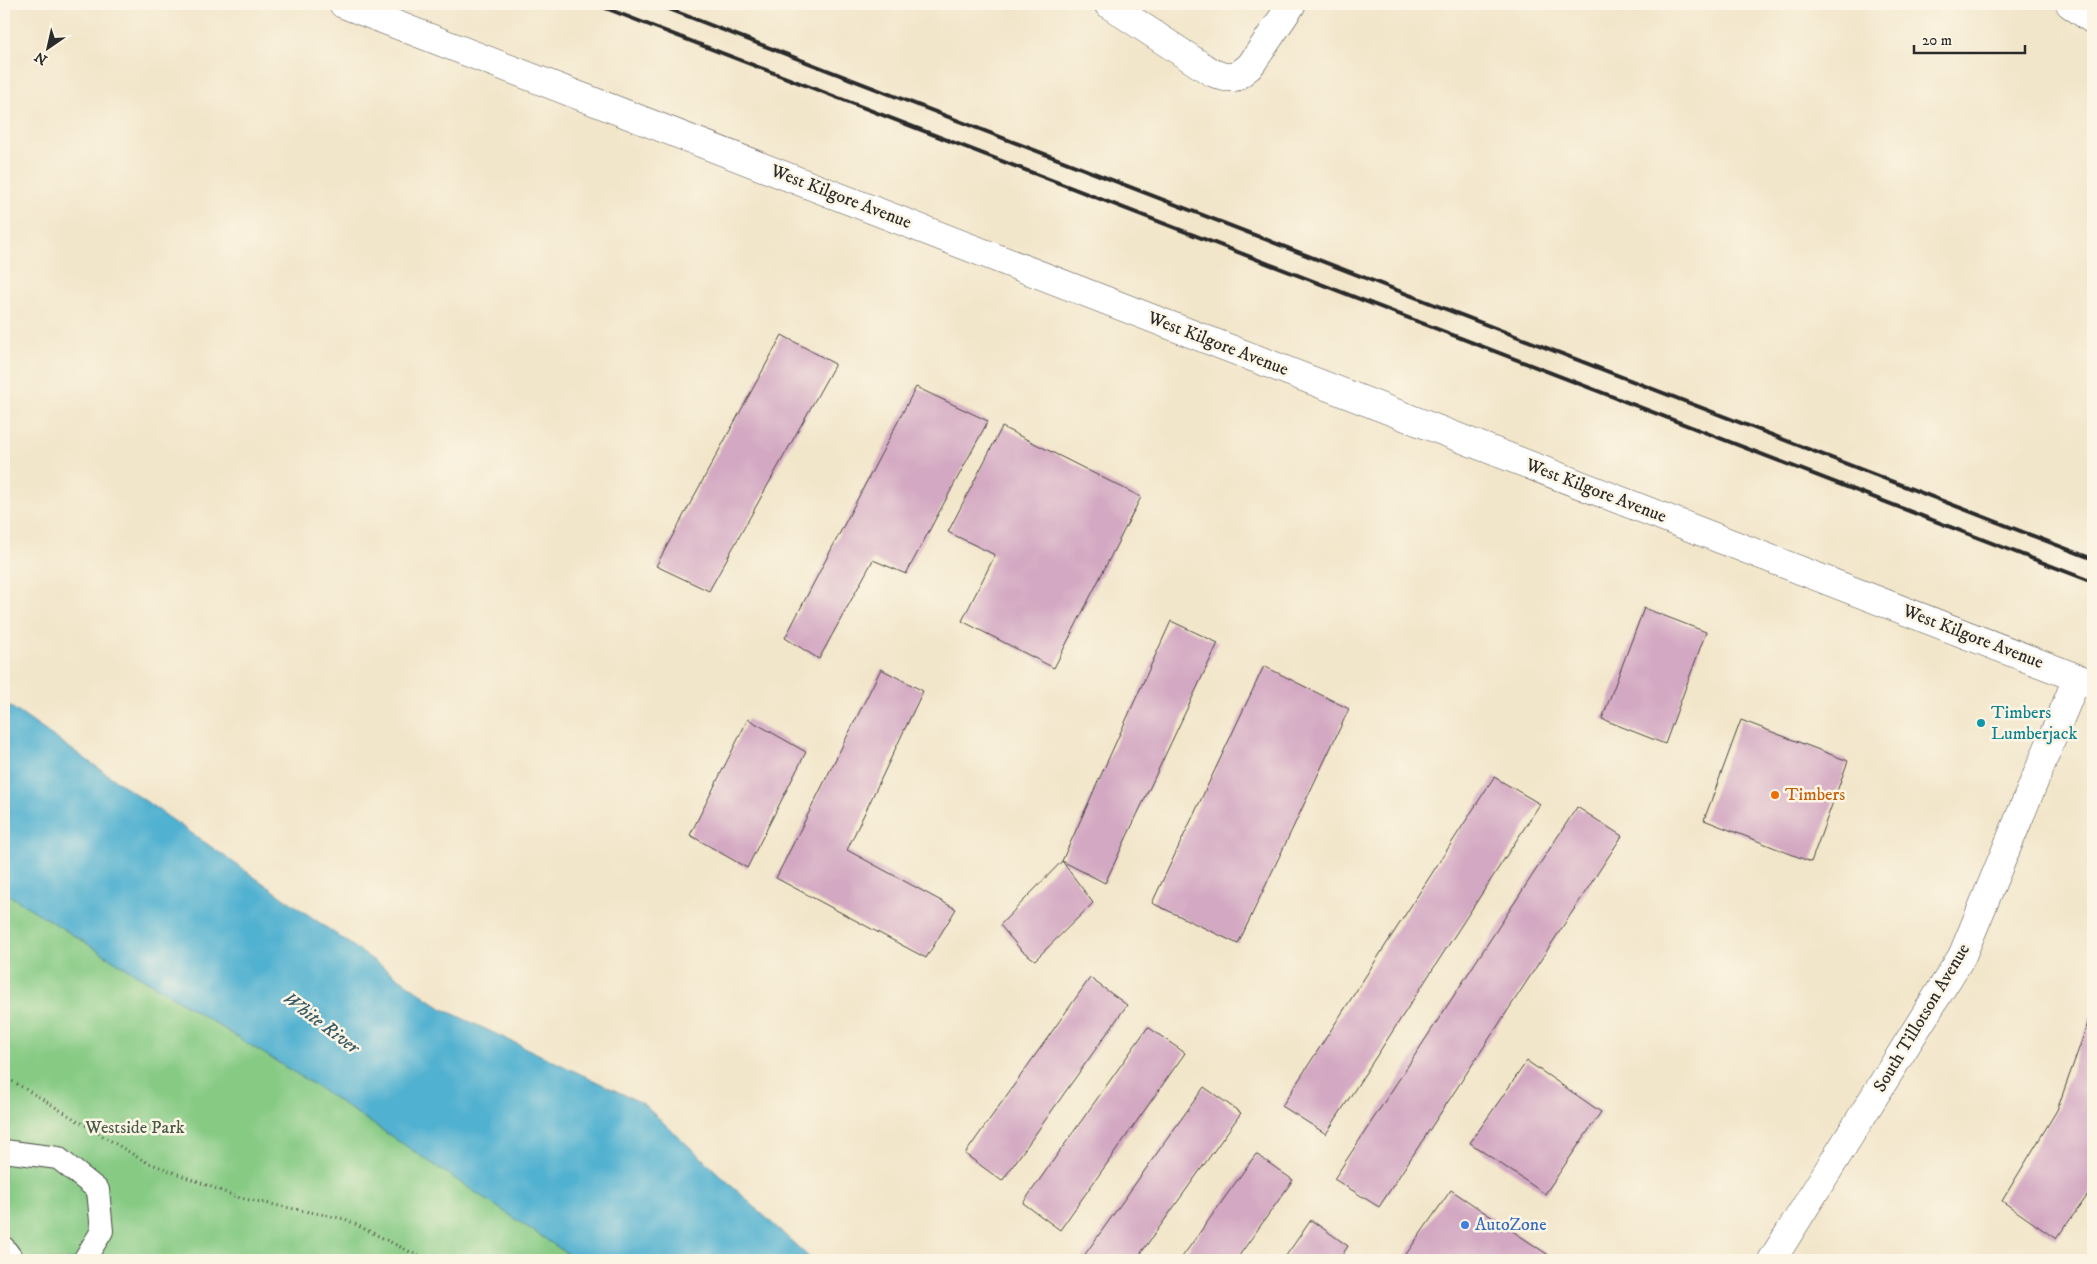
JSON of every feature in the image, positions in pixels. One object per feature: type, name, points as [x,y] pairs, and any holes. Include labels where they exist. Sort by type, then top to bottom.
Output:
[{"type":"main road","name":"West Kilgore Avenue","points":[[343,4],[2085,681]]},
{"type":"main road","points":[[1108,4],[1211,72],[1224,77],[1236,77],[1250,66],[1292,4]]},
{"type":"main road","points":[[2070,4],[2093,20]]},
{"type":"main road","name":"South Tillotson Avenue","points":[[1772,1260],[1962,956],[2085,681]]},
{"type":"lane","points":[[4,1151],[58,1158],[98,1190],[102,1231],[84,1260]]},
{"type":"lane","points":[[4,1248],[13,1260]]},
{"type":"path","points":[[4,1076],[144,1161],[240,1198],[345,1219],[426,1260]]},
{"type":"green space","name":"Westside Park","points":[[4,892],[316,1086],[577,1260],[4,1260]]},
{"type":"water","name":"White River","points":[[4,702],[443,1009],[642,1103],[812,1260],[577,1260],[316,1086],[4,892]]},
{"type":"building","points":[[782,335],[835,364],[709,591],[656,566]]},
{"type":"building","points":[[916,387],[988,421],[906,574],[873,560],[819,659],[785,638]]},
{"type":"building","points":[[1002,427],[1141,497],[1054,668],[962,621],[995,555],[948,532]]},
{"type":"building","points":[[1644,608],[1706,632],[1665,744],[1602,719]]},
{"type":"building","points":[[1171,621],[1218,643],[1105,883],[1062,861]]},
{"type":"building","points":[[1264,666],[1349,709],[1238,944],[1152,903]]},
{"type":"building","points":[[881,669],[923,691],[847,850],[956,909],[926,958],[776,878]]},
{"type":"building","points":[[748,719],[806,752],[747,868],[690,835]]},
{"type":"building","name":"Timbers","points":[[1741,720],[1848,761],[1811,862],[1704,820]]},
{"type":"building","points":[[1494,777],[1540,804],[1326,1134],[1282,1106]]},
{"type":"building","points":[[1577,807],[1622,836],[1379,1207],[1334,1179]]},
{"type":"building","points":[[1062,861],[1093,903],[1035,960],[1021,950],[1000,925]]},
{"type":"building","points":[[1090,978],[1127,1005],[1002,1181],[965,1154]]},
{"type":"building","points":[[2093,1009],[2093,1188],[2056,1239],[2002,1201],[2057,1110]]},
{"type":"building","points":[[1148,1027],[1185,1053],[1060,1230],[1023,1203]]},
{"type":"building","points":[[1527,1061],[1601,1112],[1545,1194],[1470,1143]]},
{"type":"building","points":[[1204,1087],[1241,1113],[1136,1260],[1081,1260]]},
{"type":"building","points":[[1256,1154],[1293,1180],[1236,1260],[1180,1260]]},
{"type":"building","name":"AutoZone","points":[[1451,1190],[1556,1260],[1402,1260]]},
{"type":"building","points":[[1311,1220],[1348,1246],[1339,1260],[1283,1260]]},
{"type":"railway","points":[[595,4],[2093,582]]},
{"type":"railway","points":[[656,4],[2093,559]]},
{"type":"place","name":"Timbers Lumberjack","points":[[1981,723]]},
{"type":"place","name":"Timbers","points":[[1775,795]]},
{"type":"place","name":"AutoZone","points":[[1465,1225]]}]
